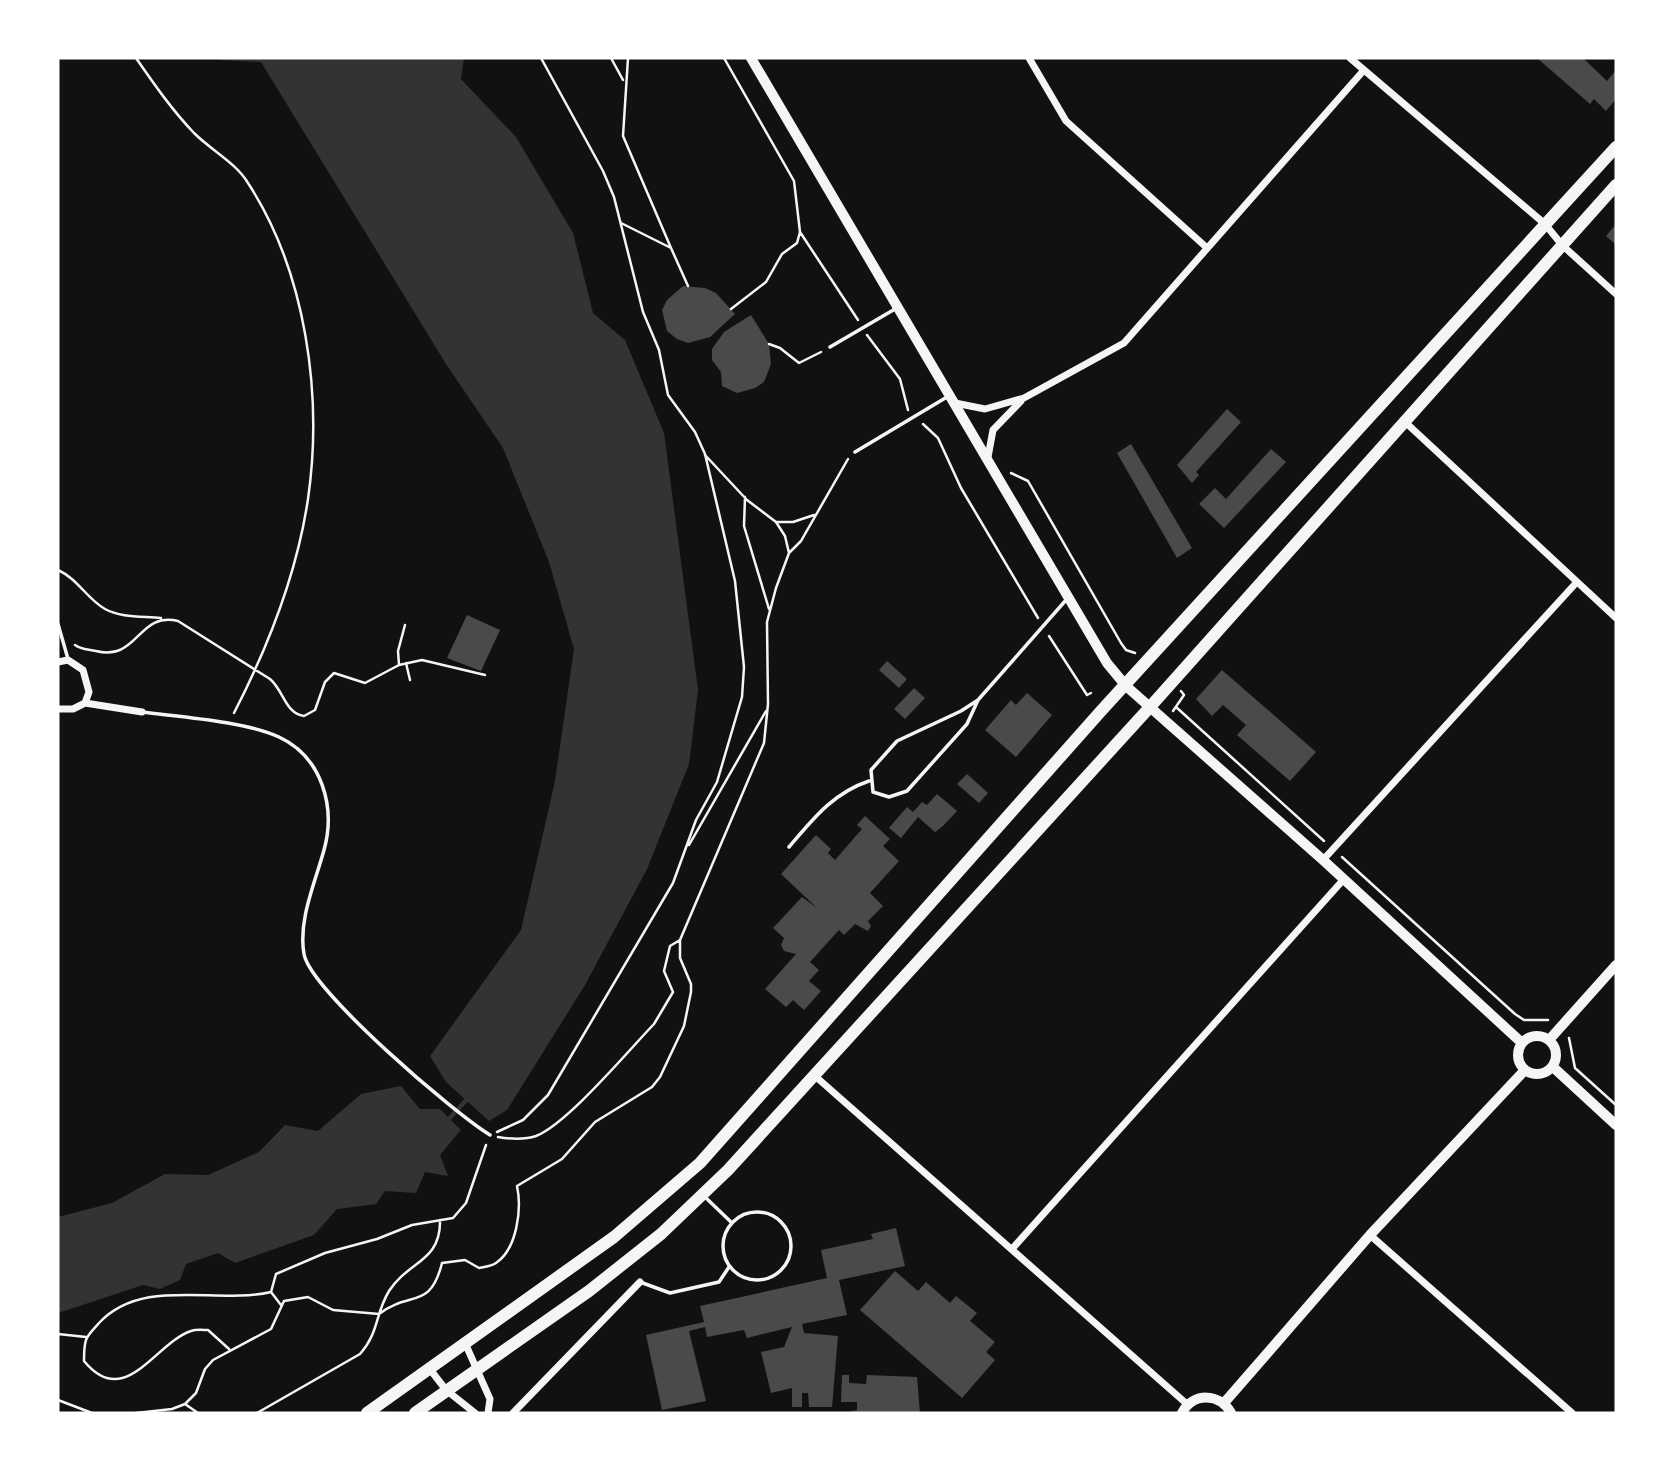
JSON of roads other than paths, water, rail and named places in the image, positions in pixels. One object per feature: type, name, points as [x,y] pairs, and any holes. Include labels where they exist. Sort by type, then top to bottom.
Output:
[{"type":"highway","points":[[367,1413],[614,1237],[700,1163],[1126,686],[1616,147]]},
{"type":"highway","points":[[415,1413],[476,1367],[589,1291],[661,1234],[702,1195],[815,1076],[1150,707],[1616,185]]},
{"type":"main road","points":[[751,58],[1112,670],[1126,686]]},
{"type":"street","points":[[1029,58],[1066,121],[1206,247]]},
{"type":"street","points":[[1350,58],[1545,224],[1562,245],[1616,295]]},
{"type":"street","points":[[952,399],[985,409],[1024,398],[1124,343],[1364,70]]},
{"type":"street","points":[[988,457],[990,437],[997,423],[1024,398]]},
{"type":"street","points":[[1404,421],[1616,618]]},
{"type":"street","points":[[1323,860],[1576,583]]},
{"type":"street","points":[[58,662],[68,660],[79,665],[87,677],[89,692],[85,704]]},
{"type":"street","points":[[1126,686],[1323,860],[1522,1043]]},
{"type":"street","points":[[58,709],[73,709],[85,704],[142,712]]},
{"type":"street","points":[[1012,1249],[1344,879]]},
{"type":"street","points":[[1549,1040],[1616,965]]},
{"type":"street","points":[[1534,1036],[1549,1040],[1557,1054],[1553,1067],[1543,1074],[1525,1070],[1518,1054],[1522,1043],[1534,1036]]},
{"type":"street","points":[[1553,1067],[1616,1125]]},
{"type":"street","points":[[1224,1403],[1370,1235],[1525,1070]]},
{"type":"street","points":[[815,1076],[1012,1249],[1185,1409],[1208,1397],[1224,1403],[1231,1413]]},
{"type":"street","points":[[1370,1235],[1572,1413]]},
{"type":"street","points":[[513,1413],[640,1282]]},
{"type":"street","points":[[465,1343],[489,1399],[488,1413]]},
{"type":"street","points":[[429,1368],[446,1390],[475,1413]]},
{"type":"lane","points":[[831,347],[899,308]]},
{"type":"lane","points":[[855,452],[912,418],[952,399]]},
{"type":"lane","points":[[978,699],[968,724],[907,791],[898,796],[880,796],[873,792],[871,770],[897,741],[961,711],[978,699],[1069,596]]},
{"type":"lane","points":[[58,624],[68,660]]},
{"type":"lane","points":[[142,712],[232,725],[279,737],[308,758],[323,784],[330,817],[303,934],[304,957],[319,982],[448,1105],[489,1135]]},
{"type":"lane","points":[[789,847],[824,807],[850,787],[870,780]]},
{"type":"lane","points":[[702,1195],[732,1223]]},
{"type":"lane","points":[[768,1214],[786,1229],[790,1252],[786,1264],[768,1279],[749,1280],[729,1267],[723,1252],[723,1240],[732,1223],[744,1215],[768,1214]]},
{"type":"lane","points":[[640,1282],[663,1292],[676,1292],[719,1282],[729,1267]]},
{"type":"waterway","points":[[447,1121],[470,1096]]}]
